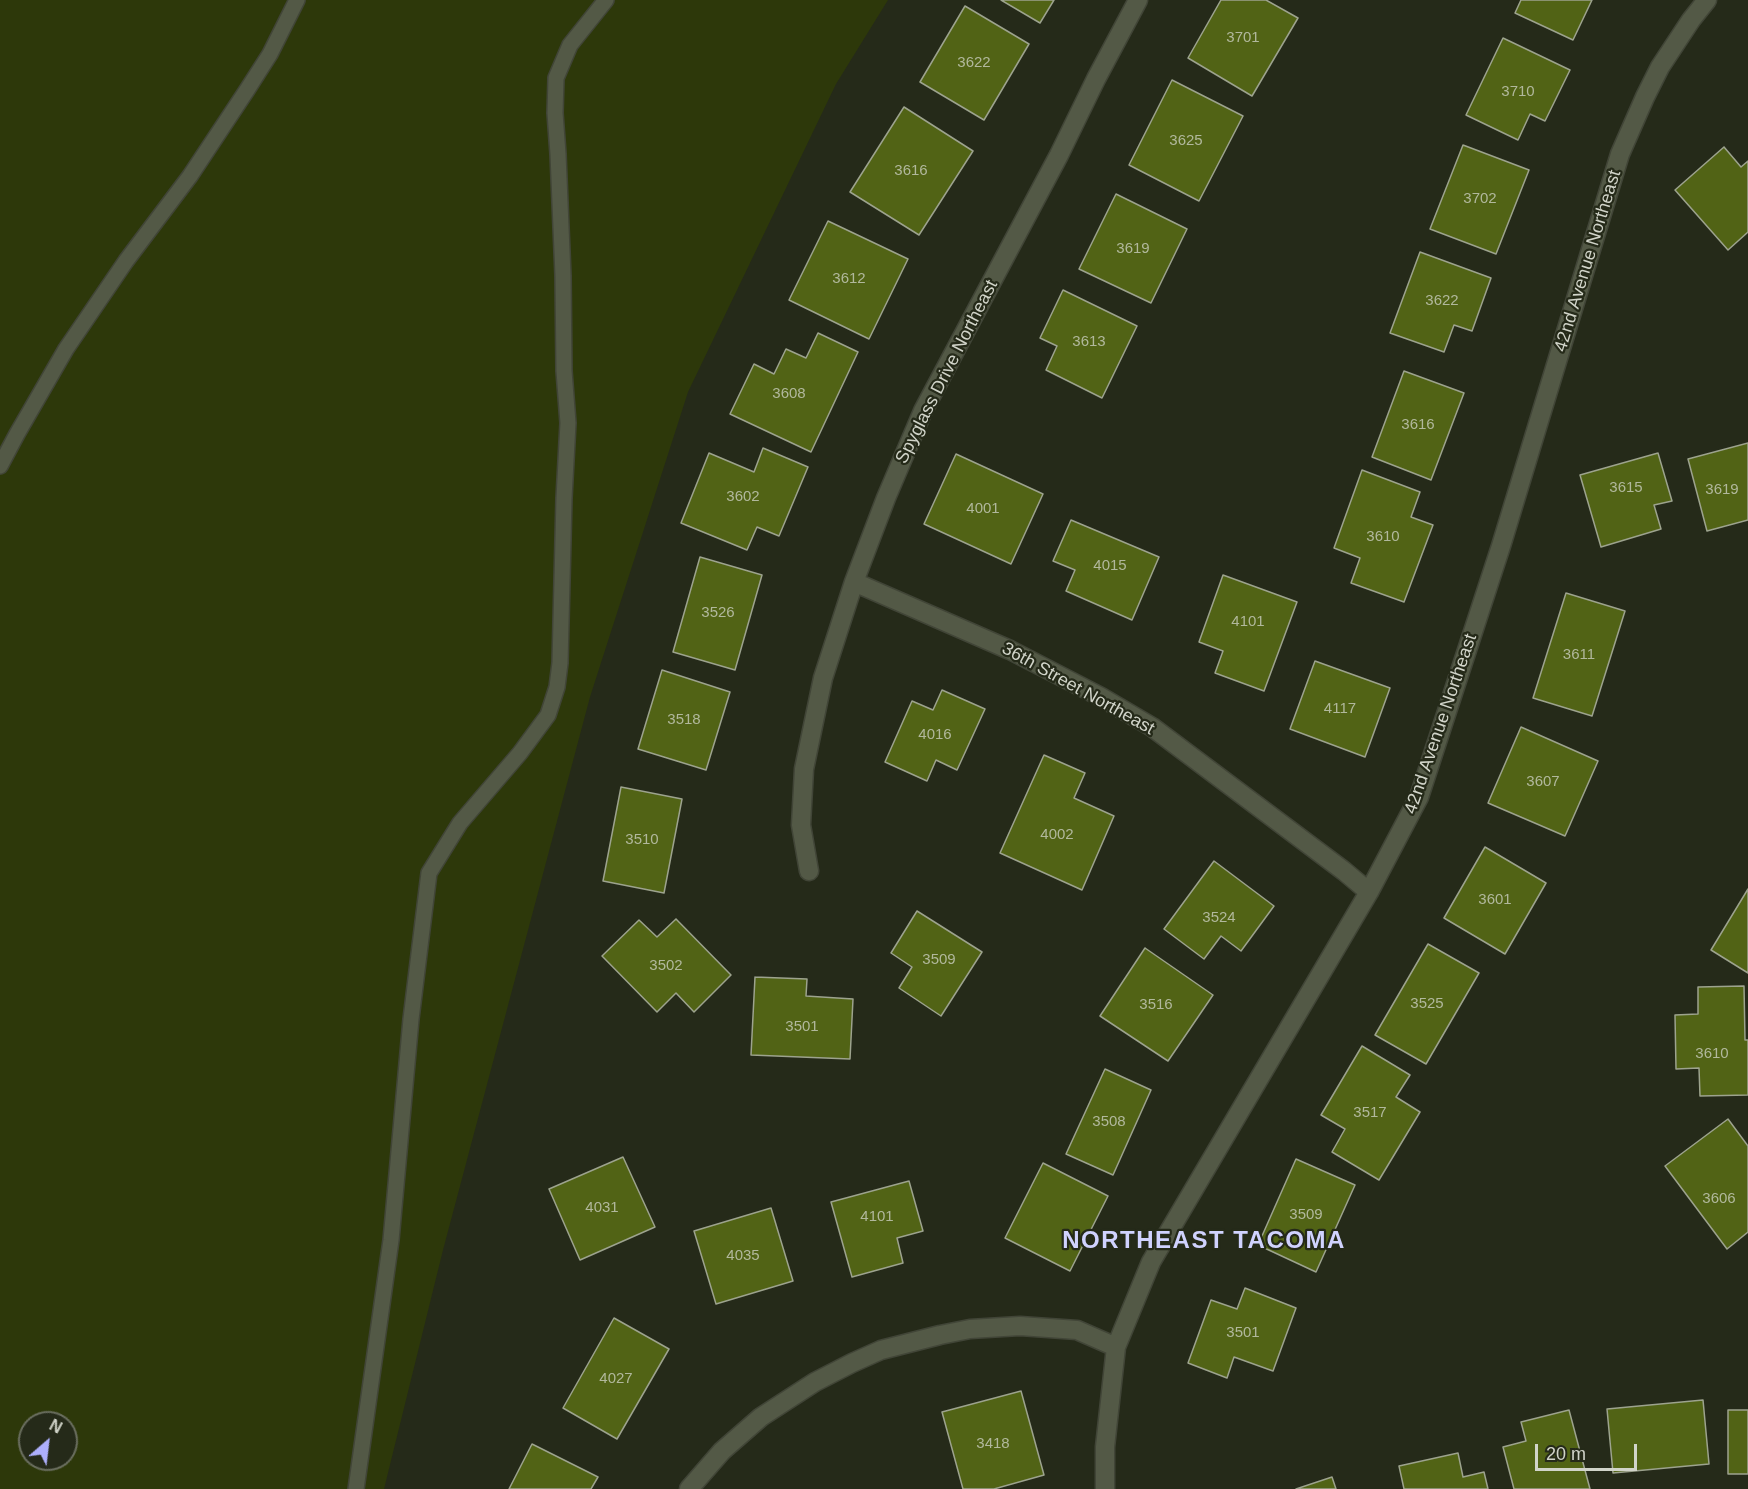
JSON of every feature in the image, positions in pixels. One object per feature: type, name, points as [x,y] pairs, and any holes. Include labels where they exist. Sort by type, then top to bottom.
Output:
[{"type":"street","name":"Spyglass Drive Northeast","points":[[808,871],[801,825],[804,770],[823,678],[854,582],[923,411],[1138,0]]},
{"type":"street","name":"42nd Avenue Northeast","points":[[1105,1489],[1105,1447],[1116,1347],[1151,1262],[1370,892],[1419,797],[1501,546],[1620,154],[1660,67],[1707,0]]},
{"type":"street","name":"36th Street Northeast","points":[[854,582],[1010,650],[1101,697],[1152,727],[1370,892]]},
{"type":"street","points":[[689,1489],[722,1451],[760,1417],[815,1382],[881,1350],[970,1329],[1020,1326],[1077,1330],[1116,1347]]},
{"type":"lane","points":[[0,466],[66,349],[126,261],[190,176],[241,99],[270,54],[297,0]]},
{"type":"lane","points":[[356,1489],[391,1239],[411,1019],[429,873],[460,823],[520,753],[548,715],[557,687],[568,423],[564,372],[561,210],[555,113],[556,78],[570,45],[606,0]]},
{"type":"green space","points":[[0,0],[888,0],[836,84],[688,392],[590,697],[443,1250],[384,1489],[0,1489]]},
{"type":"building","points":[[1001,0],[1054,0],[1040,23]]},
{"type":"building","points":[[1221,0],[1266,0],[1298,18],[1252,96],[1188,58]]},
{"type":"building","points":[[1521,0],[1592,0],[1573,40],[1515,13]]},
{"type":"building","points":[[965,6],[1029,44],[984,120],[920,82]]},
{"type":"building","points":[[1503,38],[1570,70],[1545,121],[1530,114],[1518,140],[1466,115]]},
{"type":"building","points":[[1172,80],[1243,116],[1199,201],[1129,165]]},
{"type":"building","points":[[904,107],[973,151],[919,235],[850,192]]},
{"type":"building","points":[[1463,145],[1529,170],[1496,254],[1430,229]]},
{"type":"building","points":[[1724,147],[1741,167],[1748,161],[1748,232],[1728,250],[1675,190]]},
{"type":"building","points":[[1116,194],[1187,229],[1151,303],[1079,269]]},
{"type":"building","points":[[828,221],[908,259],[869,339],[789,300]]},
{"type":"building","points":[[1420,252],[1491,278],[1472,331],[1454,325],[1444,352],[1390,333]]},
{"type":"building","points":[[1063,290],[1137,326],[1102,398],[1046,370],[1057,346],[1040,338]]},
{"type":"building","points":[[818,333],[858,352],[811,452],[730,414],[754,364],[774,374],[786,349],[806,358]]},
{"type":"building","points":[[1404,371],[1464,393],[1431,480],[1372,457]]},
{"type":"building","points":[[1748,443],[1748,520],[1707,531],[1688,459]]},
{"type":"building","points":[[763,448],[808,467],[779,536],[757,527],[747,550],[681,523],[709,453],[754,472]]},
{"type":"building","points":[[1658,453],[1672,501],[1654,505],[1661,529],[1601,547],[1580,475]]},
{"type":"building","points":[[956,454],[1043,494],[1011,564],[924,524]]},
{"type":"building","points":[[1362,470],[1420,492],[1411,517],[1433,525],[1404,602],[1351,583],[1360,558],[1334,548]]},
{"type":"building","points":[[1071,520],[1159,557],[1132,620],[1066,591],[1075,570],[1053,561]]},
{"type":"building","points":[[700,557],[762,575],[735,670],[673,652]]},
{"type":"building","points":[[1223,575],[1297,602],[1264,691],[1215,673],[1223,651],[1199,642]]},
{"type":"building","points":[[1566,593],[1625,611],[1592,716],[1533,698]]},
{"type":"building","points":[[1315,661],[1390,688],[1365,757],[1290,729]]},
{"type":"building","points":[[662,670],[730,692],[706,770],[638,749]]},
{"type":"building","points":[[942,690],[985,709],[957,770],[936,760],[927,781],[885,762],[912,701],[933,710]]},
{"type":"building","points":[[1521,727],[1598,761],[1565,836],[1488,803]]},
{"type":"building","points":[[1044,755],[1085,773],[1074,798],[1114,816],[1082,890],[1000,853]]},
{"type":"building","points":[[621,787],[682,799],[664,893],[603,881]]},
{"type":"building","points":[[1485,847],[1546,883],[1505,954],[1444,918]]},
{"type":"building","points":[[1214,861],[1274,906],[1241,951],[1221,936],[1204,959],[1164,929]]},
{"type":"building","points":[[1748,889],[1748,973],[1711,950]]},
{"type":"building","points":[[917,911],[982,952],[941,1016],[899,988],[912,967],[891,953]]},
{"type":"building","points":[[676,919],[731,975],[694,1012],[676,993],[657,1012],[602,956],[639,920],[657,937]]},
{"type":"building","points":[[1428,944],[1479,973],[1426,1064],[1375,1035]]},
{"type":"building","points":[[1145,948],[1213,995],[1168,1061],[1100,1016]]},
{"type":"building","points":[[755,977],[807,979],[806,996],[853,999],[850,1059],[751,1055]]},
{"type":"building","points":[[1744,986],[1745,1040],[1748,1040],[1748,1095],[1700,1096],[1699,1068],[1676,1069],[1675,1015],[1698,1014],[1698,987]]},
{"type":"building","points":[[1362,1046],[1410,1075],[1396,1097],[1420,1112],[1379,1180],[1332,1152],[1345,1129],[1321,1115]]},
{"type":"building","points":[[1105,1069],[1151,1090],[1113,1175],[1066,1154]]},
{"type":"building","points":[[1728,1119],[1748,1146],[1748,1232],[1727,1249],[1665,1166]]},
{"type":"building","points":[[623,1157],[655,1227],[580,1260],[549,1189]]},
{"type":"building","points":[[1296,1159],[1355,1185],[1316,1272],[1258,1245]]},
{"type":"building","points":[[1043,1163],[1108,1196],[1070,1271],[1005,1238]]},
{"type":"building","points":[[909,1181],[923,1231],[897,1238],[903,1263],[852,1277],[831,1202]]},
{"type":"building","points":[[771,1208],[793,1281],[716,1304],[694,1231]]},
{"type":"building","points":[[1245,1288],[1296,1308],[1273,1371],[1234,1357],[1227,1378],[1188,1363],[1211,1300],[1237,1309]]},
{"type":"building","points":[[614,1318],[669,1349],[617,1439],[563,1408]]},
{"type":"building","points":[[1021,1391],[1044,1475],[994,1489],[963,1489],[942,1412]]},
{"type":"building","points":[[1703,1400],[1709,1464],[1613,1473],[1607,1409]]},
{"type":"building","points":[[1569,1410],[1590,1489],[1514,1489],[1503,1447],[1526,1441],[1521,1422]]},
{"type":"building","points":[[1728,1410],[1748,1410],[1748,1474],[1728,1474]]},
{"type":"building","points":[[532,1444],[598,1477],[591,1489],[509,1489]]},
{"type":"building","points":[[1458,1453],[1463,1477],[1484,1472],[1488,1489],[1404,1489],[1399,1466]]},
{"type":"building","points":[[1332,1477],[1336,1489],[1296,1489]]},
{"type":"district","name":"NORTHEAST TACOMA","points":[[1204,1241]]}]
